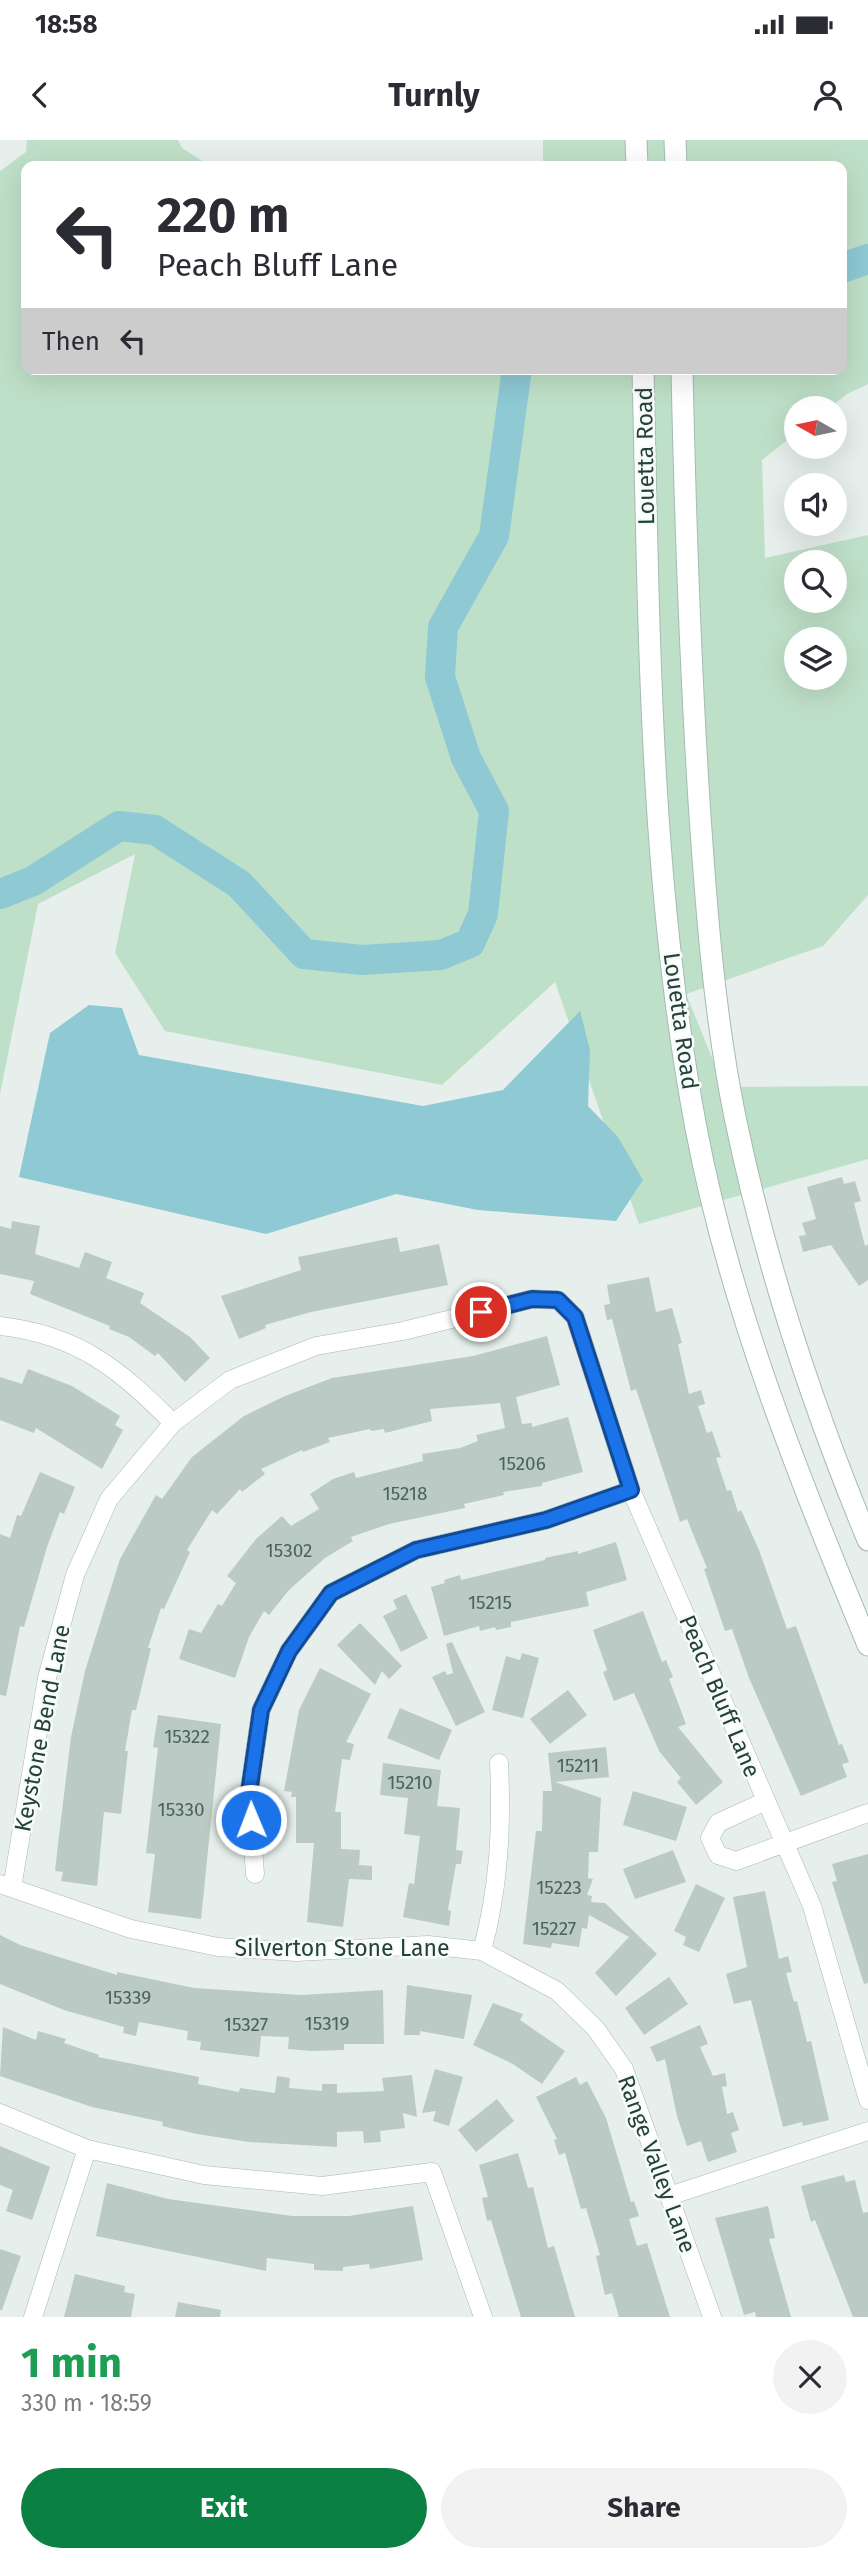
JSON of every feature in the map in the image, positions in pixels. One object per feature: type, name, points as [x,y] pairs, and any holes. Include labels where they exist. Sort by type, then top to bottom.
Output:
[{"type":"main road","points":[[636,140],[637,161]]},
{"type":"main road","points":[[675,140],[676,161]]},
{"type":"main road","name":"Louetta Road","points":[[643,375],[652,676],[667,912],[696,1129],[721,1234],[756,1357],[796,1472],[868,1644]]},
{"type":"main road","name":"Louetta Road","points":[[682,375],[691,662],[706,898],[735,1115],[759,1220],[794,1343],[868,1540]]},
{"type":"street","name":"Keystone Bend Lane","points":[[6,1886],[47,1678],[75,1575],[109,1499],[173,1423],[230,1380],[316,1346],[403,1331],[532,1299],[558,1300]]},
{"type":"street","name":"Peach Bluff Lane","points":[[558,1300],[575,1317],[631,1490],[812,1906],[868,2100]]},
{"type":"street","points":[[0,1326],[22,1328],[89,1351],[133,1383],[173,1423]]},
{"type":"street","points":[[255,1874],[249,1793],[261,1710],[289,1651],[331,1593],[416,1550],[546,1520],[631,1490]]},
{"type":"street","points":[[481,1951],[494,1905],[500,1855],[499,1763]]},
{"type":"street","points":[[766,1801],[718,1823],[710,1838],[718,1855],[736,1861],[868,1813]]},
{"type":"street","name":"Silverton Stone Lane","points":[[6,1886],[131,1929],[218,1947],[296,1952],[428,1945],[481,1951],[557,1991]]},
{"type":"street","name":"Range Valley Lane","points":[[557,1991],[596,2029],[624,2069],[712,2317]]},
{"type":"street","points":[[0,2113],[87,2149],[204,2175],[322,2186],[432,2172],[483,2317]]},
{"type":"street","points":[[669,2196],[868,2131]]},
{"type":"street","points":[[33,2317],[87,2149]]},
{"type":"green space","points":[[27,140],[178,140],[182,148],[202,161],[21,161],[21,375],[847,375],[847,161],[543,161],[543,140],[868,140],[868,384],[844,396],[784,396],[784,443],[762,460],[765,558],[784,554],[784,613],[847,613],[847,550],[801,550],[868,535],[868,895],[823,946],[686,994],[724,1087],[868,1086],[868,1159],[639,1224],[555,982],[442,1085],[165,1031],[115,953],[135,854],[38,904],[0,1094],[0,171],[26,152]]},
{"type":"water","points":[[89,1005],[122,1008],[139,1055],[423,1106],[503,1090],[580,1011],[590,1050],[588,1106],[618,1137],[643,1180],[616,1221],[478,1210],[396,1194],[266,1234],[19,1177],[50,1033]]},
{"type":"building","points":[[842,1177],[844,1184],[855,1181],[861,1201],[854,1203],[865,1246],[868,1244],[868,1280],[859,1286],[831,1245],[803,1252],[799,1236],[806,1235],[802,1223],[816,1219],[807,1187]]},
{"type":"building","points":[[12,1221],[40,1226],[35,1254],[79,1268],[85,1252],[112,1262],[106,1278],[144,1293],[140,1303],[190,1337],[210,1358],[185,1382],[158,1353],[155,1356],[129,1337],[109,1329],[110,1326],[30,1294],[34,1281],[0,1274],[0,1226],[11,1229]]},
{"type":"building","points":[[397,1237],[400,1252],[439,1244],[448,1285],[311,1312],[265,1325],[266,1328],[239,1339],[221,1296],[301,1270],[298,1257]]},
{"type":"building","points":[[649,1277],[656,1312],[672,1308],[682,1343],[678,1344],[689,1394],[701,1390],[705,1404],[698,1406],[707,1433],[712,1431],[721,1457],[716,1458],[727,1491],[731,1490],[738,1512],[741,1510],[759,1550],[787,1629],[796,1626],[839,1745],[842,1744],[849,1762],[842,1764],[847,1777],[801,1796],[749,1678],[732,1629],[725,1631],[704,1569],[707,1568],[687,1519],[680,1522],[636,1389],[631,1391],[612,1319],[607,1320],[604,1305],[610,1304],[607,1285]]},
{"type":"building","points":[[547,1336],[560,1385],[516,1397],[522,1424],[532,1423],[532,1427],[568,1417],[583,1472],[542,1483],[542,1486],[503,1492],[504,1495],[464,1504],[465,1508],[389,1524],[351,1537],[353,1541],[325,1558],[289,1590],[269,1615],[264,1611],[249,1637],[235,1678],[179,1659],[189,1629],[201,1633],[218,1604],[222,1606],[236,1583],[227,1576],[256,1539],[282,1516],[291,1526],[319,1509],[310,1494],[333,1479],[354,1472],[356,1478],[423,1461],[422,1454],[460,1448],[478,1441],[476,1435],[505,1428],[500,1403],[430,1409],[432,1421],[385,1433],[384,1429],[370,1429],[328,1438],[330,1442],[303,1452],[302,1450],[261,1469],[265,1474],[242,1492],[240,1489],[217,1514],[212,1510],[187,1550],[190,1552],[164,1609],[161,1608],[148,1648],[151,1648],[136,1710],[132,1710],[125,1751],[128,1751],[121,1814],[104,1812],[97,1886],[61,1881],[63,1872],[55,1871],[58,1844],[71,1737],[85,1671],[120,1559],[156,1495],[162,1499],[192,1457],[244,1416],[285,1396],[332,1378],[473,1356]]},
{"type":"building","points":[[28,1369],[72,1386],[120,1416],[115,1425],[123,1430],[102,1469],[36,1428],[34,1433],[0,1420],[0,1377],[22,1384]]},
{"type":"building","points":[[40,1472],[75,1487],[64,1514],[60,1512],[24,1627],[20,1626],[6,1696],[0,1695],[0,1534],[10,1538],[17,1515],[21,1516]]},
{"type":"building","points":[[616,1542],[627,1580],[586,1592],[589,1606],[511,1622],[511,1627],[480,1631],[479,1626],[444,1636],[431,1587],[460,1575],[461,1580],[545,1558],[578,1551],[578,1554]]},
{"type":"building","points":[[406,1594],[428,1638],[401,1652],[383,1616],[397,1609],[393,1600]]},
{"type":"building","points":[[643,1611],[662,1662],[666,1660],[673,1677],[669,1679],[686,1724],[678,1727],[723,1782],[696,1805],[677,1782],[681,1778],[659,1751],[634,1693],[614,1701],[603,1672],[607,1670],[593,1630]]},
{"type":"building","points":[[360,1623],[402,1666],[389,1679],[382,1671],[375,1685],[337,1645]]},
{"type":"building","points":[[452,1642],[485,1712],[456,1726],[432,1677],[445,1671],[447,1675],[453,1673],[446,1644]]},
{"type":"building","points":[[522,1653],[539,1658],[523,1718],[492,1710],[506,1656],[520,1660]]},
{"type":"building","points":[[320,1668],[371,1694],[346,1742],[354,1744],[350,1760],[342,1759],[335,1812],[341,1812],[341,1849],[360,1850],[359,1865],[372,1866],[372,1880],[349,1879],[343,1927],[307,1922],[314,1843],[296,1843],[296,1797],[291,1797],[292,1792],[284,1791],[299,1710]]},
{"type":"building","points":[[568,1690],[587,1715],[550,1744],[530,1719]]},
{"type":"building","points":[[400,1708],[452,1730],[439,1760],[387,1738]]},
{"type":"building","points":[[158,1715],[221,1724],[201,1919],[148,1912],[155,1854],[146,1853],[158,1748],[153,1747]]},
{"type":"building","points":[[606,1747],[609,1777],[555,1782],[601,1798],[598,1852],[589,1852],[588,1878],[593,1879],[587,1895],[592,1896],[591,1902],[605,1903],[657,1954],[616,1996],[595,1973],[629,1937],[589,1915],[587,1929],[582,1928],[579,1947],[552,1943],[551,1948],[523,1944],[536,1831],[542,1831],[543,1791],[552,1791],[548,1753]]},
{"type":"building","points":[[383,1763],[441,1770],[437,1806],[460,1808],[456,1850],[463,1851],[461,1864],[456,1864],[448,1910],[451,1911],[449,1926],[403,1917],[409,1883],[414,1884],[420,1836],[404,1834],[408,1798],[380,1795]]},
{"type":"building","points":[[633,1791],[687,1807],[676,1841],[623,1825]]},
{"type":"building","points":[[673,1850],[686,1882],[635,1899],[623,1869]]},
{"type":"building","points":[[868,1854],[868,1983],[864,1984],[832,1882],[837,1881],[832,1864]]},
{"type":"building","points":[[696,1884],[725,1898],[699,1952],[683,1945],[686,1937],[674,1931]]},
{"type":"building","points":[[765,1891],[779,1959],[788,1956],[792,1972],[786,1973],[794,2002],[797,2001],[807,2042],[811,2041],[829,2120],[803,2126],[802,2122],[783,2127],[751,2000],[734,2004],[726,1974],[747,1967],[733,1897]]},
{"type":"building","points":[[0,1935],[20,1945],[117,1975],[117,1972],[194,1988],[302,1995],[383,1990],[384,2044],[344,2044],[344,2050],[311,2051],[288,2049],[289,2037],[261,2036],[259,2057],[200,2050],[201,2042],[187,2040],[188,2031],[139,2022],[136,2036],[123,2033],[124,2027],[64,2010],[0,1984]]},
{"type":"building","points":[[669,1977],[688,2004],[644,2035],[625,2008]]},
{"type":"building","points":[[407,1985],[472,1995],[464,2039],[420,2031],[420,2035],[404,2035]]},
{"type":"building","points":[[493,2003],[523,2014],[520,2020],[565,2051],[542,2084],[513,2064],[473,2045]]},
{"type":"building","points":[[700,2025],[708,2044],[700,2047],[713,2076],[725,2073],[727,2086],[722,2087],[727,2114],[733,2112],[739,2130],[731,2133],[737,2152],[708,2162],[701,2141],[687,2146],[677,2116],[665,2059],[657,2062],[650,2047]]},
{"type":"building","points":[[3,2027],[36,2040],[38,2031],[66,2039],[64,2043],[99,2055],[98,2057],[199,2077],[198,2084],[239,2092],[240,2088],[275,2093],[277,2076],[290,2078],[289,2088],[322,2091],[322,2084],[337,2084],[337,2093],[384,2091],[382,2078],[412,2075],[417,2117],[403,2113],[405,2128],[380,2131],[381,2142],[364,2143],[363,2131],[337,2132],[337,2147],[249,2142],[197,2134],[162,2126],[163,2122],[92,2107],[0,2076]]},
{"type":"building","points":[[435,2069],[463,2077],[449,2126],[433,2121],[436,2111],[422,2113]]},
{"type":"building","points":[[576,2077],[580,2085],[587,2081],[606,2118],[631,2202],[634,2201],[639,2216],[629,2219],[637,2246],[647,2243],[670,2317],[619,2317],[612,2293],[605,2295],[596,2256],[600,2255],[586,2208],[581,2209],[565,2153],[559,2155],[554,2140],[557,2139],[536,2097]]},
{"type":"building","points":[[497,2099],[514,2121],[476,2152],[458,2130]]},
{"type":"building","points":[[0,2146],[50,2167],[32,2220],[6,2211],[13,2190],[0,2185]]},
{"type":"building","points":[[518,2153],[528,2188],[533,2187],[548,2248],[554,2246],[575,2317],[521,2317],[491,2220],[487,2221],[482,2198],[488,2197],[479,2165]]},
{"type":"building","points":[[844,2175],[846,2182],[855,2180],[863,2213],[868,2212],[868,2317],[853,2317],[815,2220],[811,2222],[801,2186]]},
{"type":"building","points":[[107,2183],[168,2199],[292,2216],[349,2216],[413,2206],[423,2260],[370,2269],[369,2264],[343,2267],[343,2271],[314,2270],[314,2264],[267,2258],[266,2271],[96,2236]]},
{"type":"building","points":[[768,2206],[775,2238],[769,2239],[791,2317],[756,2317],[755,2312],[744,2315],[715,2218]]},
{"type":"building","points":[[0,2249],[21,2256],[2,2310],[0,2310]]},
{"type":"building","points":[[75,2274],[125,2286],[124,2292],[135,2294],[131,2317],[64,2317]]},
{"type":"building","points":[[178,2302],[221,2310],[220,2317],[175,2317]]},
{"type":"waterway","points":[[847,266],[868,259]]},
{"type":"waterway","points":[[0,894],[33,881],[119,826],[155,830],[239,884],[304,954],[362,960],[441,955],[470,943],[483,914],[494,811],[466,758],[440,677],[443,627],[494,536],[516,375]]},
{"type":"route","points":[[251,1820],[249,1793],[261,1710],[289,1651],[331,1593],[416,1550],[546,1520],[631,1490],[575,1317],[558,1300],[532,1299],[481,1312]]}]
